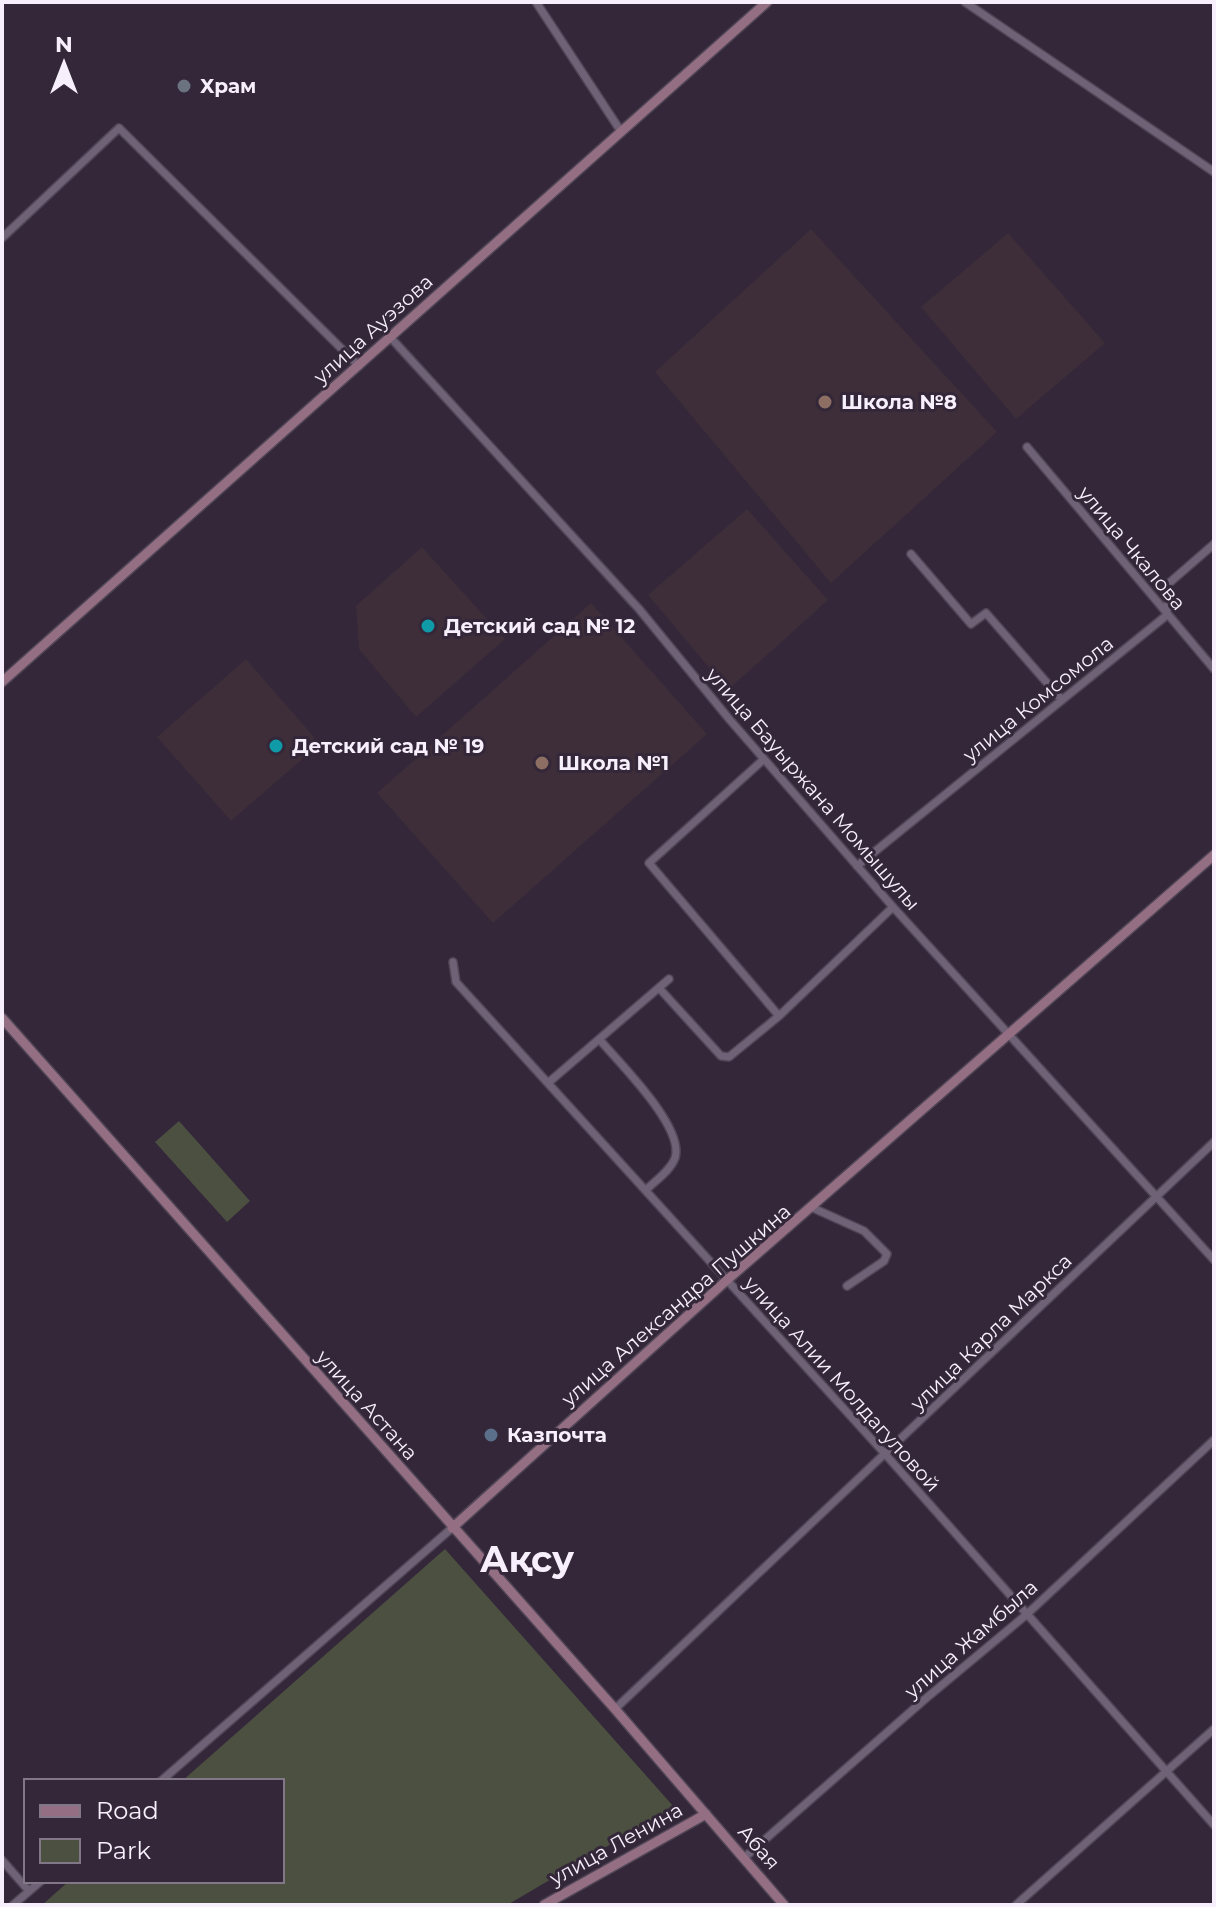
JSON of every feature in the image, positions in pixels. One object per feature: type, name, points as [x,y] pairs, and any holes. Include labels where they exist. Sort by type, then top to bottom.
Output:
[{"type":"street","points":[[536,2],[620,130]]},
{"type":"street","name":"улица Ауэзова","points":[[2,682],[767,2]]},
{"type":"street","points":[[965,2],[1214,172]]},
{"type":"street","points":[[2,238],[119,128],[359,366]]},
{"type":"street","name":"улица Бауыржана Момышулы","points":[[391,338],[639,609],[893,907],[1214,1260]]},
{"type":"street","name":"улица Чкалова","points":[[1027,447],[1214,669]]},
{"type":"street","points":[[1167,615],[1168,584],[1214,544]]},
{"type":"street","points":[[911,554],[971,624],[986,613],[1062,700]]},
{"type":"street","name":"улица Комсомола","points":[[857,866],[1167,615]]},
{"type":"street","points":[[764,759],[649,863],[779,1016]]},
{"type":"street","name":"улица Александра Пушкина","points":[[163,1779],[452,1528],[727,1280],[1214,855]]},
{"type":"street","points":[[659,988],[721,1056],[729,1057],[779,1016],[893,907]]},
{"type":"street","name":"улица Алии Молдагуловой","points":[[453,962],[456,982],[886,1455],[1214,1825]]},
{"type":"street","points":[[548,1083],[669,979]]},
{"type":"street","name":"улица Астана","points":[[2,1018],[706,1814]]},
{"type":"street","points":[[600,1040],[660,1111],[671,1130],[675,1161],[646,1190]]},
{"type":"street","name":"улица Карла Маркса","points":[[615,1709],[1214,1142]]},
{"type":"street","points":[[813,1208],[864,1231],[887,1254],[884,1261],[847,1286]]},
{"type":"street","name":"улица Жамбыла","points":[[745,1857],[1026,1615],[1214,1440]]},
{"type":"street","points":[[1016,1905],[1214,1729]]},
{"type":"street","name":"Абая","points":[[706,1814],[784,1905]]},
{"type":"street","name":"улица Ленина","points":[[544,1905],[706,1814]]},
{"type":"street","points":[[2,1860],[29,1891]]},
{"type":"street","points":[[13,1905],[39,1883]]},
{"type":"shaded area","name":"Школа №8","points":[[811,229],[997,432],[831,583],[655,372]]},
{"type":"shaded area","points":[[1008,233],[1105,343],[1016,419],[921,307]]},
{"type":"shaded area","points":[[747,509],[828,600],[728,690],[648,595]]},
{"type":"shaded area","points":[[422,547],[505,639],[416,717],[359,649],[356,606]]},
{"type":"shaded area","name":"Школа №1","points":[[591,603],[707,734],[493,923],[377,793]]},
{"type":"shaded area","points":[[246,659],[320,744],[231,821],[157,737]]},
{"type":"green space","points":[[179,1121],[250,1201],[227,1222],[155,1142]]},
{"type":"green space","points":[[445,1549],[674,1807],[507,1905],[42,1905],[67,1883],[284,1883],[284,1779],[184,1779]]},
{"type":"place","name":"Храм","points":[[184,86]]},
{"type":"place","name":"Школа №8","points":[[825,402]]},
{"type":"place","name":"Детский сад № 12","points":[[428,626]]},
{"type":"place","name":"Детский сад № 19","points":[[276,746]]},
{"type":"place","name":"Школа №1","points":[[542,763]]},
{"type":"place","name":"Казпочта","points":[[491,1435]]},
{"type":"district","name":"Ақсу","points":[[527,1559]]}]
